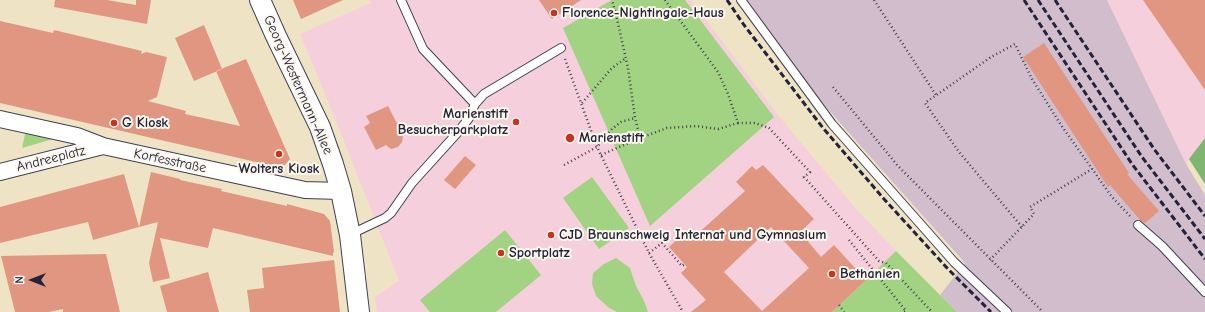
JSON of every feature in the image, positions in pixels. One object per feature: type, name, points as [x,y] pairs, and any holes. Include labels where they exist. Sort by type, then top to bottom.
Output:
[{"type":"street","name":"Georg-Westermann-Allee","points":[[260,0],[320,127],[333,164],[341,191],[350,235],[359,312]]},
{"type":"street","name":"Korfesstraße","points":[[0,119],[77,136],[102,146],[305,190],[341,191]]},
{"type":"street","name":"Andreeplatz","points":[[0,172],[102,146]]},
{"type":"lane","points":[[401,0],[423,49],[475,104]]},
{"type":"lane","points":[[740,0],[832,124],[954,262],[1007,312]]},
{"type":"lane","points":[[350,235],[386,218],[391,213],[412,183],[459,131],[469,118],[475,104],[484,94],[561,48]]},
{"type":"lane","points":[[1138,225],[1162,246],[1205,292]]},
{"type":"path","points":[[612,0],[618,19],[626,58],[635,118],[640,138]]},
{"type":"path","points":[[665,0],[718,72],[728,94],[738,123]]},
{"type":"path","points":[[874,0],[936,95]]},
{"type":"path","points":[[1022,227],[959,152],[925,103],[991,58],[1015,44],[1032,79],[1061,125],[1112,197],[1138,225]]},
{"type":"path","points":[[561,48],[597,147],[649,253],[683,312]]},
{"type":"path","points":[[582,103],[612,68],[626,58]]},
{"type":"path","points":[[833,87],[898,166],[1043,312]]},
{"type":"path","points":[[564,165],[597,147],[621,122],[635,118]]},
{"type":"path","points":[[601,155],[667,128],[696,126],[718,129],[738,123],[755,123],[769,128],[810,172],[804,177],[874,256],[879,261],[886,263],[932,312]]},
{"type":"path","points":[[990,260],[1034,214],[1030,207],[1092,169]]},
{"type":"path","points":[[849,240],[906,311],[904,312]]},
{"type":"path","points":[[649,253],[662,243],[682,266],[684,264]]},
{"type":"path","points":[[839,306],[844,312]]},
{"type":"shaded area","name":"Marienstift","points":[[369,0],[691,0],[778,115],[857,210],[957,312],[377,312],[375,297],[399,281],[333,113],[300,34],[371,3]]},
{"type":"shaded area","points":[[737,0],[1107,0],[1186,164],[1205,195],[1205,312],[957,312],[940,295],[965,263],[767,39]]},
{"type":"shaded area","points":[[1107,0],[1205,0],[1205,138],[1186,164]]},
{"type":"green space","points":[[612,0],[685,0],[774,117],[650,226],[563,28]]},
{"type":"green space","points":[[26,130],[60,137],[22,148]]},
{"type":"green space","points":[[1205,138],[1205,184],[1189,159]]},
{"type":"green space","points":[[592,177],[629,228],[599,249],[563,198]]},
{"type":"green space","name":"Sportplatz","points":[[505,230],[541,275],[496,312],[430,312],[420,300]]},
{"type":"green space","points":[[896,251],[957,312],[832,312],[866,280]]},
{"type":"green space","points":[[616,258],[630,268],[636,286],[648,312],[617,312],[608,307],[596,296],[592,284],[593,273],[604,264]]},
{"type":"building","points":[[55,0],[107,0],[136,5],[136,0],[151,0],[147,24],[54,7]]},
{"type":"building","points":[[293,0],[343,0],[301,19]]},
{"type":"building","name":"Florence-Nightingale-Haus","points":[[539,0],[581,0],[552,19]]},
{"type":"building","points":[[1143,0],[1205,0],[1205,90]]},
{"type":"building","points":[[0,21],[53,33],[54,30],[142,51],[141,54],[146,52],[167,57],[157,97],[148,101],[186,111],[185,114],[240,126],[216,71],[246,59],[290,159],[282,168],[0,103]]},
{"type":"building","points":[[204,25],[222,69],[194,81],[175,38]]},
{"type":"building","points":[[1044,43],[1129,173],[1127,174],[1159,211],[1145,223],[1140,220],[1110,185],[1108,187],[1023,57]]},
{"type":"building","points":[[388,106],[403,135],[402,142],[398,147],[391,149],[386,145],[376,150],[364,127],[370,123],[366,116]]},
{"type":"building","points":[[465,156],[476,165],[455,189],[444,180]]},
{"type":"building","points":[[763,165],[814,219],[800,232],[821,257],[834,245],[866,280],[832,312],[691,312],[706,300],[681,273],[687,267],[669,247],[687,230],[694,237],[745,191],[736,182],[752,166],[756,170]],"holes":[[[771,227],[809,268],[762,311],[724,272]]]},
{"type":"building","points":[[151,172],[222,189],[221,191],[287,206],[287,204],[324,214],[330,221],[334,252],[333,256],[213,228],[208,248],[160,238],[170,278],[153,282],[149,263],[158,222],[139,227]]},
{"type":"building","points":[[124,174],[139,227],[93,240],[88,222],[0,243],[0,207]]},
{"type":"building","points":[[106,254],[120,312],[63,312],[63,309],[49,312],[15,312],[1,256]]},
{"type":"building","points":[[334,260],[340,312],[250,312],[247,290],[264,288],[262,268]]},
{"type":"building","points":[[208,272],[219,312],[167,312],[160,286]]},
{"type":"railway","points":[[727,0],[744,25],[823,128],[884,199],[948,269],[991,312]]},
{"type":"railway","points":[[1024,0],[1132,164],[1205,259]]},
{"type":"railway","points":[[1038,0],[1142,157],[1205,239]]},
{"type":"railway","points":[[1055,0],[1154,149],[1205,216]]},
{"type":"place","name":"Florence-Nightingale-Haus","points":[[554,13]]},
{"type":"place","name":"Marienstift Besucherparkplatz","points":[[516,122]]},
{"type":"place","name":"G Kiosk","points":[[114,123]]},
{"type":"place","name":"Marienstift","points":[[570,138]]},
{"type":"place","name":"Wolters Kiosk","points":[[279,154]]},
{"type":"place","name":"CJD Braunschweig Internat und Gymnasium","points":[[551,235]]},
{"type":"place","name":"Sportplatz","points":[[501,253]]},
{"type":"place","name":"Bethanien","points":[[832,274]]}]
